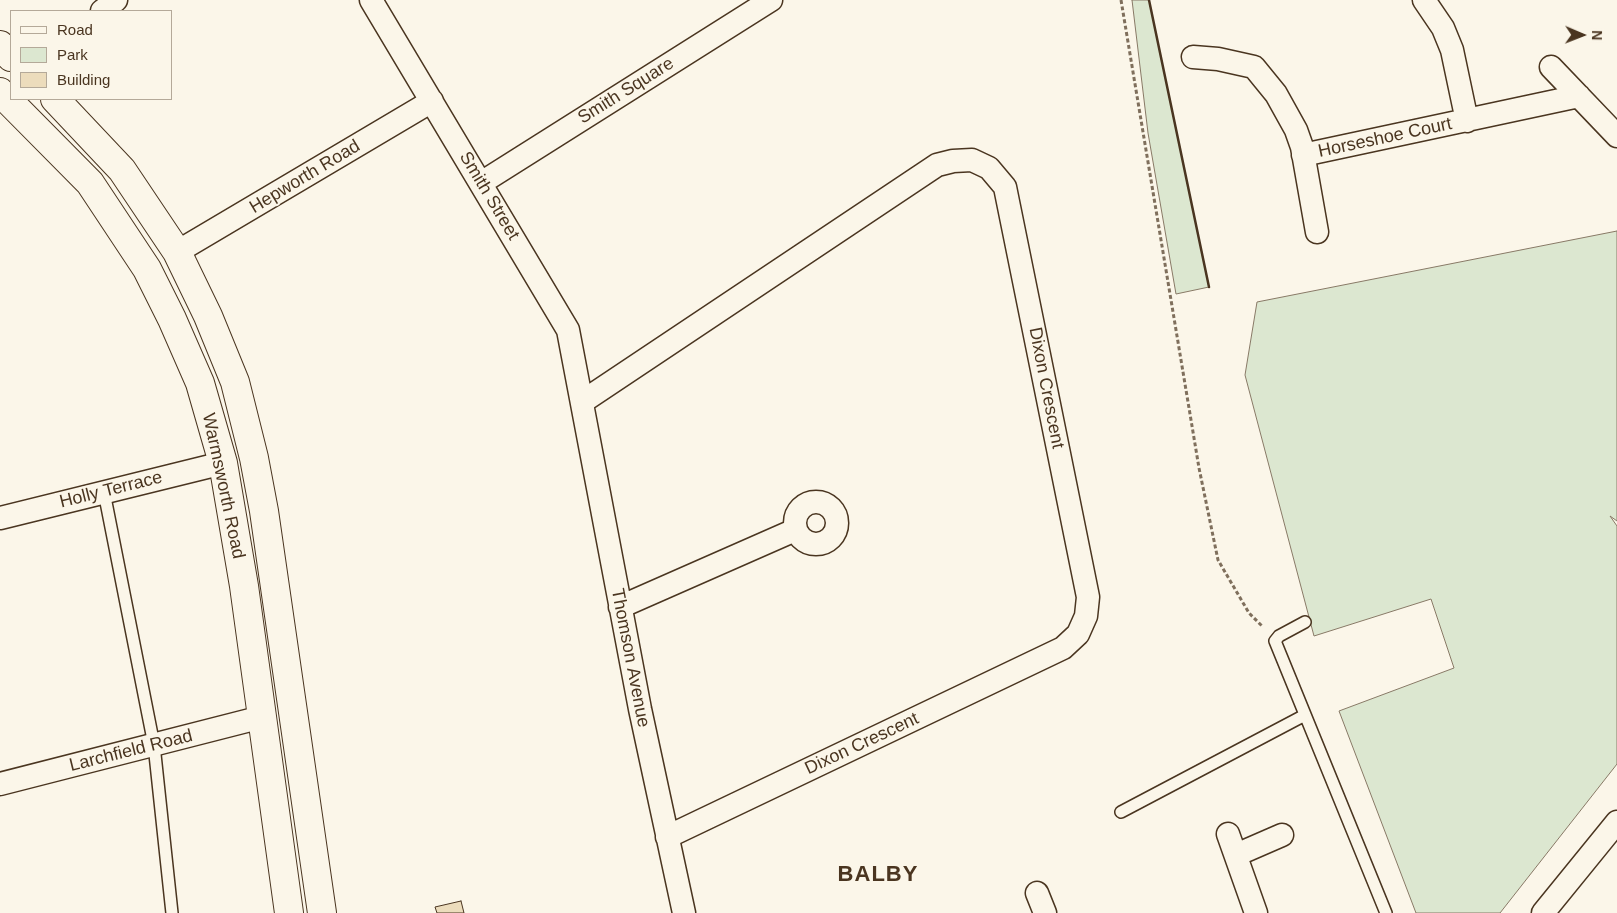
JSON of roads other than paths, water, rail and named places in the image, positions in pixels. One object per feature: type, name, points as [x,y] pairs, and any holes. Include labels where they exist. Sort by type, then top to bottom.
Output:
[{"type":"main road","points":[[0,45],[10,55]]},
{"type":"main road","name":"Warmsworth Road","points":[[0,92],[90,183],[147,269],[172,319],[200,383],[223,463],[244,586],[289,913]]},
{"type":"main road","name":"Warmsworth Road","points":[[56,100],[122,170],[177,252],[208,316],[235,382],[254,458],[265,520],[322,913]]},
{"type":"street","points":[[103,10],[116,0]]},
{"type":"street","name":"Smith Street","points":[[371,0],[568,330],[582,402]]},
{"type":"street","name":"Smith Square","points":[[481,183],[771,0]]},
{"type":"street","name":"Horseshoe Court","points":[[1424,0],[1443,28],[1452,50],[1467,120]]},
{"type":"street","name":"Horseshoe Court","points":[[1193,57],[1218,59],[1254,67],[1276,94],[1296,130],[1303,154],[1317,232]]},
{"type":"street","points":[[1551,67],[1617,136]]},
{"type":"street","name":"Horseshoe Court","points":[[1303,154],[1579,96]]},
{"type":"street","name":"Hepworth Road","points":[[177,252],[432,101]]},
{"type":"street","name":"Dixon Crescent","points":[[582,402],[937,165],[953,160],[972,160],[989,168],[1005,187],[1088,597],[1086,616],[1078,634],[1063,648],[667,837]]},
{"type":"street","name":"Thomson Avenue","points":[[582,402],[640,709],[684,913]]},
{"type":"street","name":"Holly Terrace","points":[[0,518],[223,463]]},
{"type":"street","points":[[620,607],[795,530]]},
{"type":"street","name":"Larchfield Road","points":[[0,784],[262,717]]},
{"type":"street","points":[[1543,913],[1617,822]]},
{"type":"street","points":[[1228,834],[1256,913]]},
{"type":"street","points":[[1236,855],[1282,835]]},
{"type":"lane","points":[[104,492],[154,745],[172,913]]},
{"type":"lane","points":[[1305,622],[1279,636],[1275,641],[1386,913]]},
{"type":"lane","points":[[1121,812],[1305,715]]},
{"type":"district","name":"BALBY","points":[[878,875]]}]
